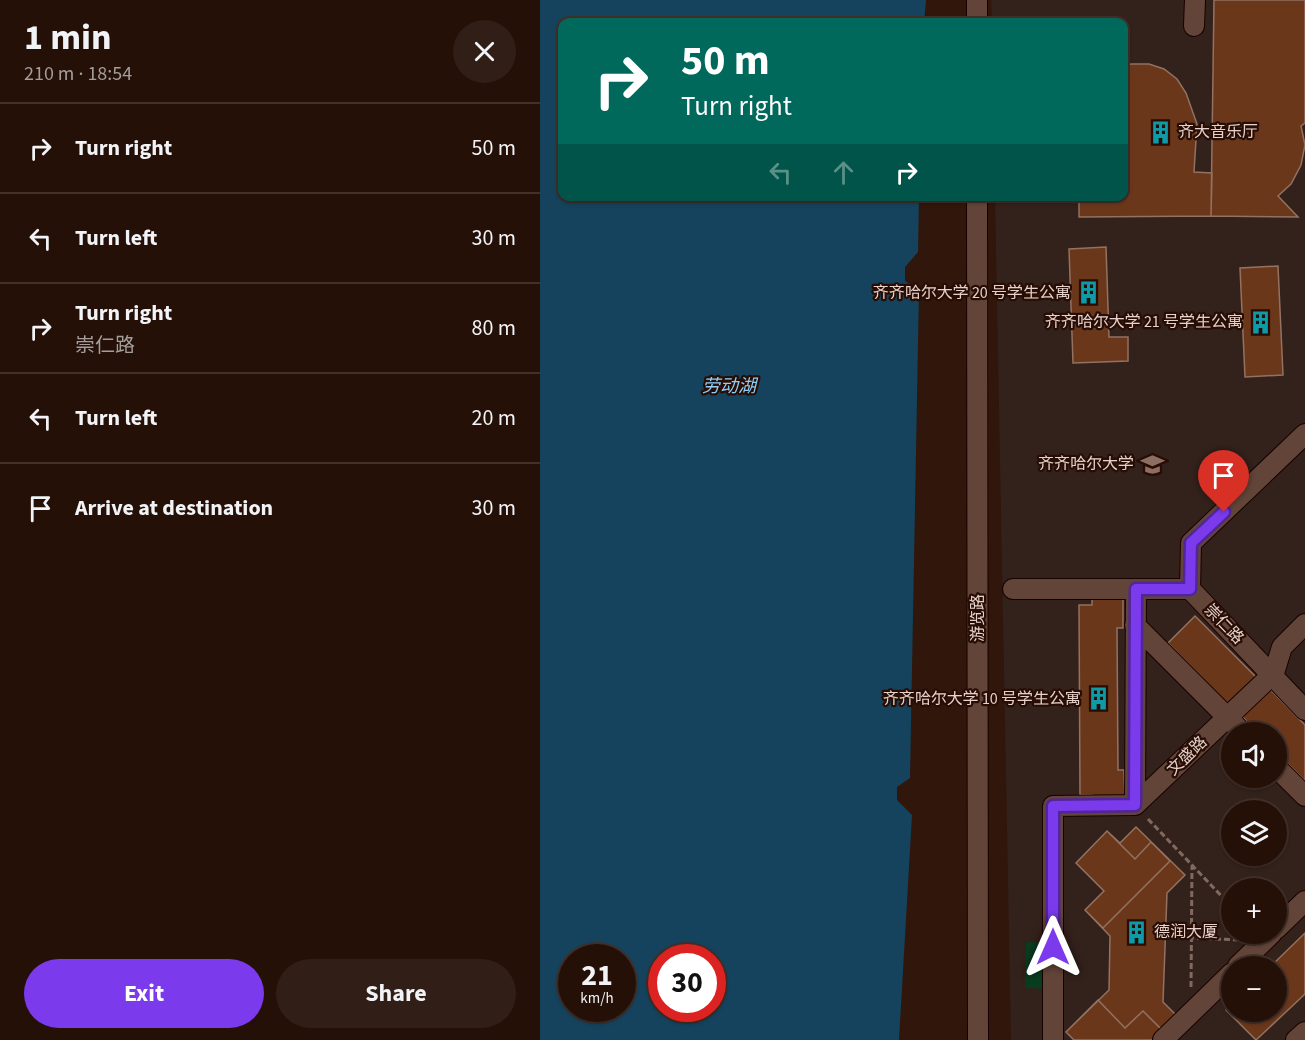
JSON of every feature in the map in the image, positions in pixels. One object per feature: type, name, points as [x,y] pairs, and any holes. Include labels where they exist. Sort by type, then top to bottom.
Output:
[{"type":"street","points":[[977,0],[977,18]]},
{"type":"street","points":[[1194,26],[1195,0]]},
{"type":"street","name":"游览路","points":[[977,201],[978,1040]]},
{"type":"street","points":[[1190,589],[1191,543],[1305,434]]},
{"type":"street","name":"崇仁路","points":[[1013,589],[1190,589],[1305,710]]},
{"type":"street","points":[[1053,1040],[1053,806],[1135,805],[1136,589]]},
{"type":"street","name":"文盛路","points":[[1135,805],[1272,675],[1282,647],[1305,624]]},
{"type":"street","points":[[1136,625],[1232,722]]},
{"type":"street","points":[[1287,778],[1305,796]]},
{"type":"street","points":[[1287,918],[1305,901]]},
{"type":"street","points":[[1248,956],[1261,944]]},
{"type":"street","points":[[1162,1040],[1221,983]]},
{"type":"street","points":[[1296,1040],[1305,1032]]},
{"type":"path","points":[[1135,805],[1221,896]]},
{"type":"path","points":[[1190,1013],[1192,866]]},
{"type":"path","points":[[1170,937],[1221,936]]},
{"type":"shaded area","name":"齐齐哈尔大学","points":[[991,0],[1305,0],[1305,1040],[1011,1040],[995,201],[1128,201],[1128,18],[992,18]]},
{"type":"green space","points":[[1026,942],[1051,943],[1050,989],[1025,988]]},
{"type":"water","name":"劳动湖","points":[[540,0],[926,0],[924,18],[558,18],[558,201],[919,201],[918,252],[905,267],[905,281],[919,289],[910,778],[897,787],[897,800],[912,815],[899,1040],[540,1040]]},
{"type":"building","points":[[1214,0],[1305,0],[1305,123],[1301,126],[1305,145],[1301,165],[1291,184],[1278,196],[1298,217],[1211,216]]},
{"type":"building","name":"齐大音乐厅","points":[[1149,64],[1164,69],[1177,79],[1186,93],[1197,124],[1194,172],[1212,173],[1211,216],[1079,217],[1079,201],[1128,201],[1128,65]]},
{"type":"building","name":"齐齐哈尔大学 20 号学生公寓","points":[[1106,247],[1109,337],[1128,337],[1128,361],[1073,363],[1069,249]]},
{"type":"building","name":"齐齐哈尔大学 21 号学生公寓","points":[[1278,266],[1283,375],[1245,377],[1240,268]]},
{"type":"building","name":"齐齐哈尔大学 10 号学生公寓","points":[[1092,597],[1123,597],[1123,628],[1117,628],[1118,770],[1124,770],[1125,801],[1092,801],[1092,795],[1080,795],[1079,605],[1092,605]]},
{"type":"building","points":[[1195,616],[1256,677],[1228,704],[1168,643]]},
{"type":"building","points":[[1267,686],[1305,725],[1305,781],[1287,763],[1287,722],[1248,722],[1239,713]]},
{"type":"building","name":"德润大厦","points":[[1136,827],[1185,875],[1167,893],[1163,1002],[1176,1015],[1152,1040],[1074,1040],[1066,1032],[1109,990],[1110,936],[1085,910],[1104,891],[1076,863],[1107,831],[1120,843]]},
{"type":"building","points":[[1107,831],[1135,859],[1151,842],[1170,861],[1103,928],[1085,910],[1104,891],[1076,863]]},
{"type":"building","points":[[1305,933],[1305,994],[1287,1011],[1287,956],[1281,956]]},
{"type":"building","points":[[1098,1000],[1125,1028],[1143,1011],[1162,1030],[1152,1040],[1074,1040],[1066,1032]]},
{"type":"building","points":[[1238,1022],[1275,1022],[1256,1040]]},
{"type":"place","name":"齐大音乐厅","points":[[1160,132]]},
{"type":"place","name":"齐齐哈尔大学 20 号学生公寓","points":[[1089,293]]},
{"type":"place","name":"齐齐哈尔大学 21 号学生公寓","points":[[1261,322]]},
{"type":"place","name":"齐齐哈尔大学","points":[[1152,464]]},
{"type":"place","name":"齐齐哈尔大学 10 号学生公寓","points":[[1099,699]]},
{"type":"place","name":"德润大厦","points":[[1136,932]]},
{"type":"route","points":[[1053,947],[1053,806],[1135,805],[1136,589],[1190,589],[1191,543],[1224,512]]}]
